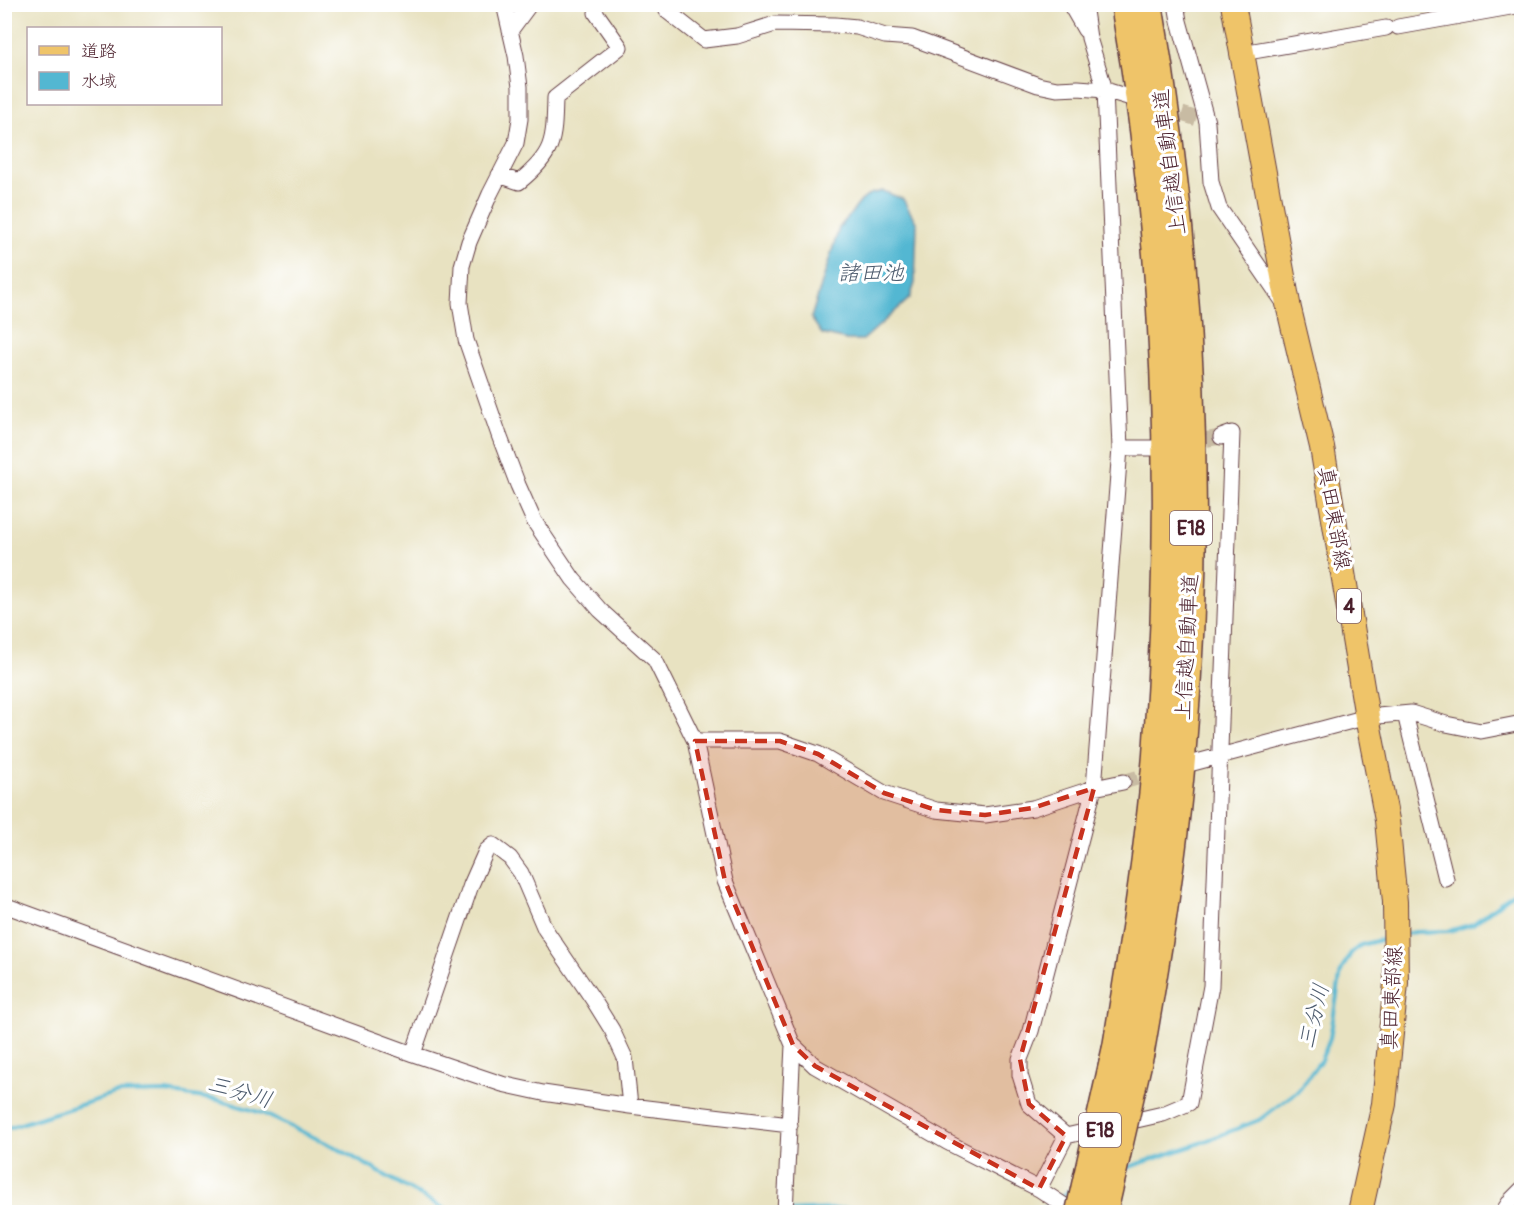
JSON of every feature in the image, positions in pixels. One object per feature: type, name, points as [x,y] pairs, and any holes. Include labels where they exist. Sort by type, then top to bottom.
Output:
[{"type":"highway","name":"上信越自動車道","points":[[1071,1211],[1129,1049],[1156,768],[1164,652],[1168,547],[1165,355],[1148,148],[1125,4]]},
{"type":"highway","name":"上信越自動車道","points":[[1103,1212],[1129,1049],[1171,856],[1181,757],[1192,549],[1191,434],[1180,240],[1169,143],[1148,4]]},
{"type":"main road","name":"真田東部線","points":[[1233,4],[1289,309],[1322,447],[1367,717],[1387,820],[1395,902],[1396,983],[1384,1104],[1360,1212]]},
{"type":"street","points":[[504,4],[516,56],[520,87],[520,119],[516,143],[469,242],[462,266],[460,303],[466,340],[473,361],[518,485],[534,521],[573,579],[605,615],[655,660],[695,741],[725,881],[793,1045],[815,1066],[947,1142],[1039,1189],[1071,1211]]},
{"type":"street","points":[[510,31],[530,4]]},
{"type":"street","points":[[664,4],[667,11],[704,40],[737,36],[775,24],[857,27],[885,36],[912,38],[1038,85],[1057,89],[1105,90],[1128,97]]},
{"type":"street","points":[[1070,4],[1089,38]]},
{"type":"street","points":[[1065,1136],[1029,1104],[1020,1075],[1020,1059],[1031,1031],[1094,788],[1120,448],[1105,90],[1089,38],[1084,4]]},
{"type":"street","points":[[1176,4],[1207,122],[1211,182],[1219,208],[1289,309]]},
{"type":"street","points":[[1242,53],[1521,5]]},
{"type":"street","points":[[499,175],[519,182],[538,166],[548,153],[553,138],[555,98],[620,47],[596,13]]},
{"type":"street","points":[[1065,1136],[1163,1114],[1189,1103],[1210,986],[1232,433],[1221,437]]},
{"type":"street","points":[[1120,448],[1152,448]]},
{"type":"street","points":[[1192,763],[1367,717],[1411,713],[1446,724],[1480,731],[1521,723]]},
{"type":"street","points":[[1405,714],[1446,879]]},
{"type":"street","points":[[695,741],[780,741],[818,754],[884,792],[936,810],[986,815],[1033,808],[1094,788],[1124,782]]},
{"type":"street","points":[[413,1054],[471,885],[486,851],[493,844],[510,858],[521,873],[545,929],[612,1030],[625,1058],[630,1106]]},
{"type":"street","points":[[4,906],[502,1084],[543,1093],[630,1106],[790,1125]]},
{"type":"street","points":[[785,1212],[793,1045]]},
{"type":"street","points":[[1039,1189],[1065,1136]]},
{"type":"street","points":[[1503,1212],[1521,1189]]},
{"type":"highlighted area","points":[[695,741],[780,741],[818,754],[884,793],[936,810],[985,815],[1033,808],[1094,788],[1020,1059],[1029,1104],[1066,1136],[1039,1189],[815,1066],[793,1045],[725,881]]},
{"type":"water","name":"諸田池","points":[[883,191],[903,199],[917,224],[915,283],[910,298],[863,340],[846,340],[822,334],[811,318],[839,228],[861,201],[870,194]]},
{"type":"waterway","name":"三分川","points":[[1405,934],[1449,931],[1473,924],[1522,886]]},
{"type":"waterway","name":"三分川","points":[[1126,1168],[1259,1120],[1299,1090],[1321,1060],[1330,1038],[1341,971],[1351,953],[1361,945],[1388,938]]},
{"type":"waterway","name":"三分川","points":[[4,1126],[8,1128],[118,1093],[166,1092],[218,1100],[262,1113],[335,1147],[450,1212]]},
{"type":"waterway","name":"三分川","points":[[1060,1197],[1074,1188]]},
{"type":"waterway","name":"三分川","points":[[1039,1212],[1052,1203]]},
{"type":"waterway","name":"三分川","points":[[789,1211],[860,1208],[868,1212]]},
{"type":"waterway","name":"三分川","points":[[770,1212],[782,1212]]},
{"type":"tunnel","points":[[1160,107],[1207,122]]},
{"type":"tunnel","points":[[1184,443],[1221,437]]},
{"type":"tunnel","points":[[1123,782],[1161,771]]}]
